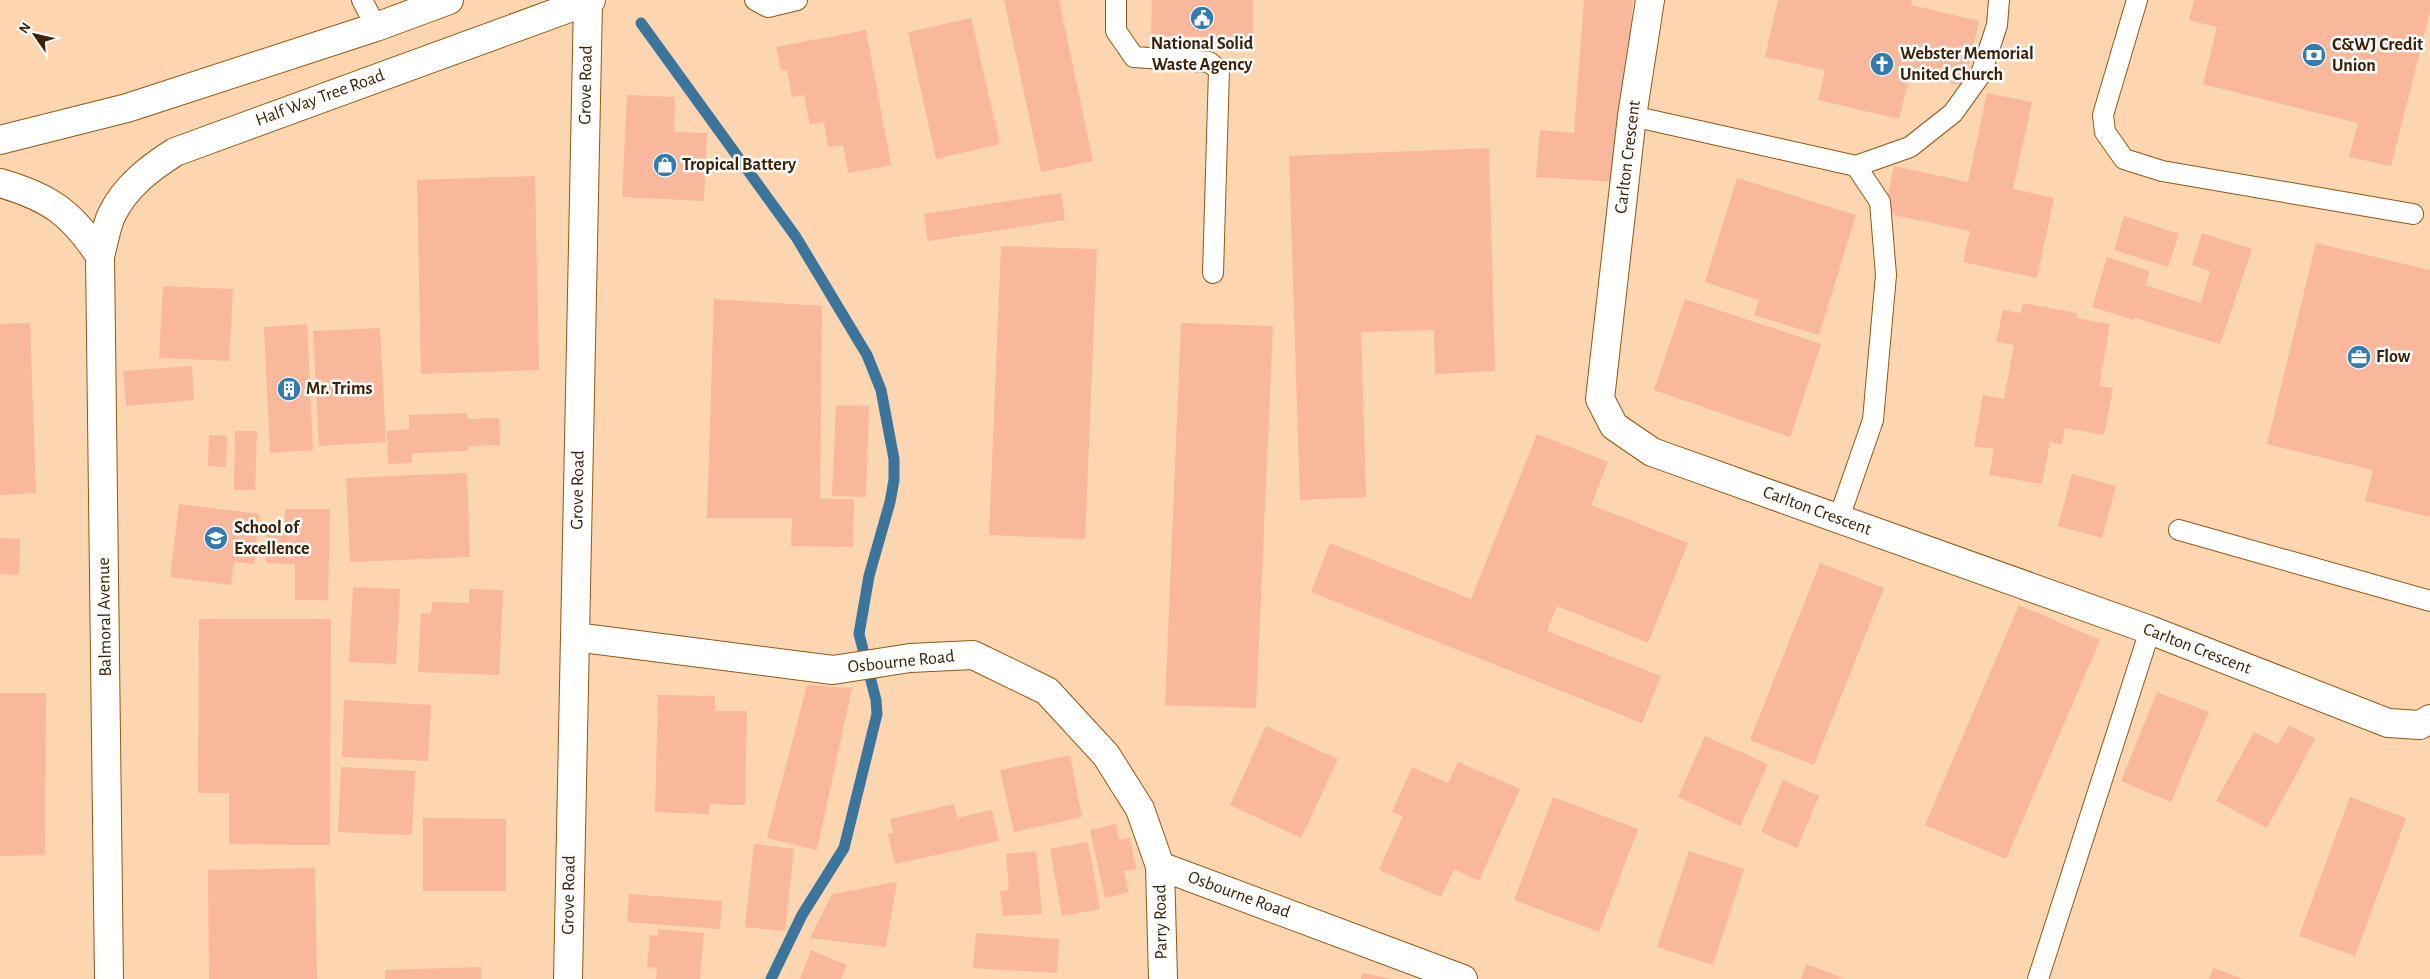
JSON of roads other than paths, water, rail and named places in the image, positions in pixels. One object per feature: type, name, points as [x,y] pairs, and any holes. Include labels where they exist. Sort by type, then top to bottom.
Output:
[{"type":"street","points":[[0,140],[127,108],[376,27],[448,0]]},
{"type":"street","name":"Carlton Crescent","points":[[1650,0],[1632,116],[1600,400],[1614,426],[1652,452],[2150,630],[2388,723],[2420,725],[2430,719]]},
{"type":"street","name":"Half Way Tree Road","points":[[100,256],[111,215],[126,193],[147,170],[175,152],[590,1]]},
{"type":"street","name":"Grove Road","points":[[568,979],[590,1]]},
{"type":"street","points":[[0,184],[40,196],[62,211],[85,233],[100,256]]},
{"type":"street","name":"Balmoral Avenue","points":[[100,256],[109,979]]},
{"type":"street","name":"Osbourne Road","points":[[575,637],[810,668],[842,669],[910,658],[973,655],[1047,691],[1106,755],[1140,809],[1160,866],[1463,979]]},
{"type":"street","name":"Parry Road","points":[[1160,866],[1162,979]]},
{"type":"lane","points":[[362,0],[376,27]]},
{"type":"lane","points":[[755,0],[768,7],[797,0]]},
{"type":"lane","points":[[1116,0],[1116,31],[1134,56],[1209,62],[1219,70],[1213,273]]},
{"type":"lane","points":[[1632,116],[1856,166],[1910,147],[1953,113],[1981,74],[1997,25],[1999,0]]},
{"type":"lane","points":[[2136,0],[2103,115],[2105,132],[2124,159],[2162,171],[2413,214]]},
{"type":"lane","points":[[1838,518],[1873,420],[1886,275],[1880,202],[1856,166]]},
{"type":"lane","points":[[2179,530],[2430,601]]},
{"type":"lane","points":[[2038,979],[2150,630]]},
{"type":"waterway","points":[[641,23],[796,237],[867,355],[881,390],[894,459],[894,480],[890,502],[869,576],[859,634],[876,700],[877,714],[844,848],[802,915],[771,979]]},
{"type":"place","name":"National Solid Waste Agency","points":[[1202,18]]},
{"type":"place","name":"C&WJ Credit Union","points":[[2314,55]]},
{"type":"place","name":"Webster Memorial United Church","points":[[1882,64]]},
{"type":"place","name":"Tropical Battery","points":[[665,165]]},
{"type":"place","name":"Flow","points":[[2359,357]]},
{"type":"place","name":"Mr. Trims","points":[[289,389]]},
{"type":"place","name":"School of Excellence","points":[[216,538]]}]
